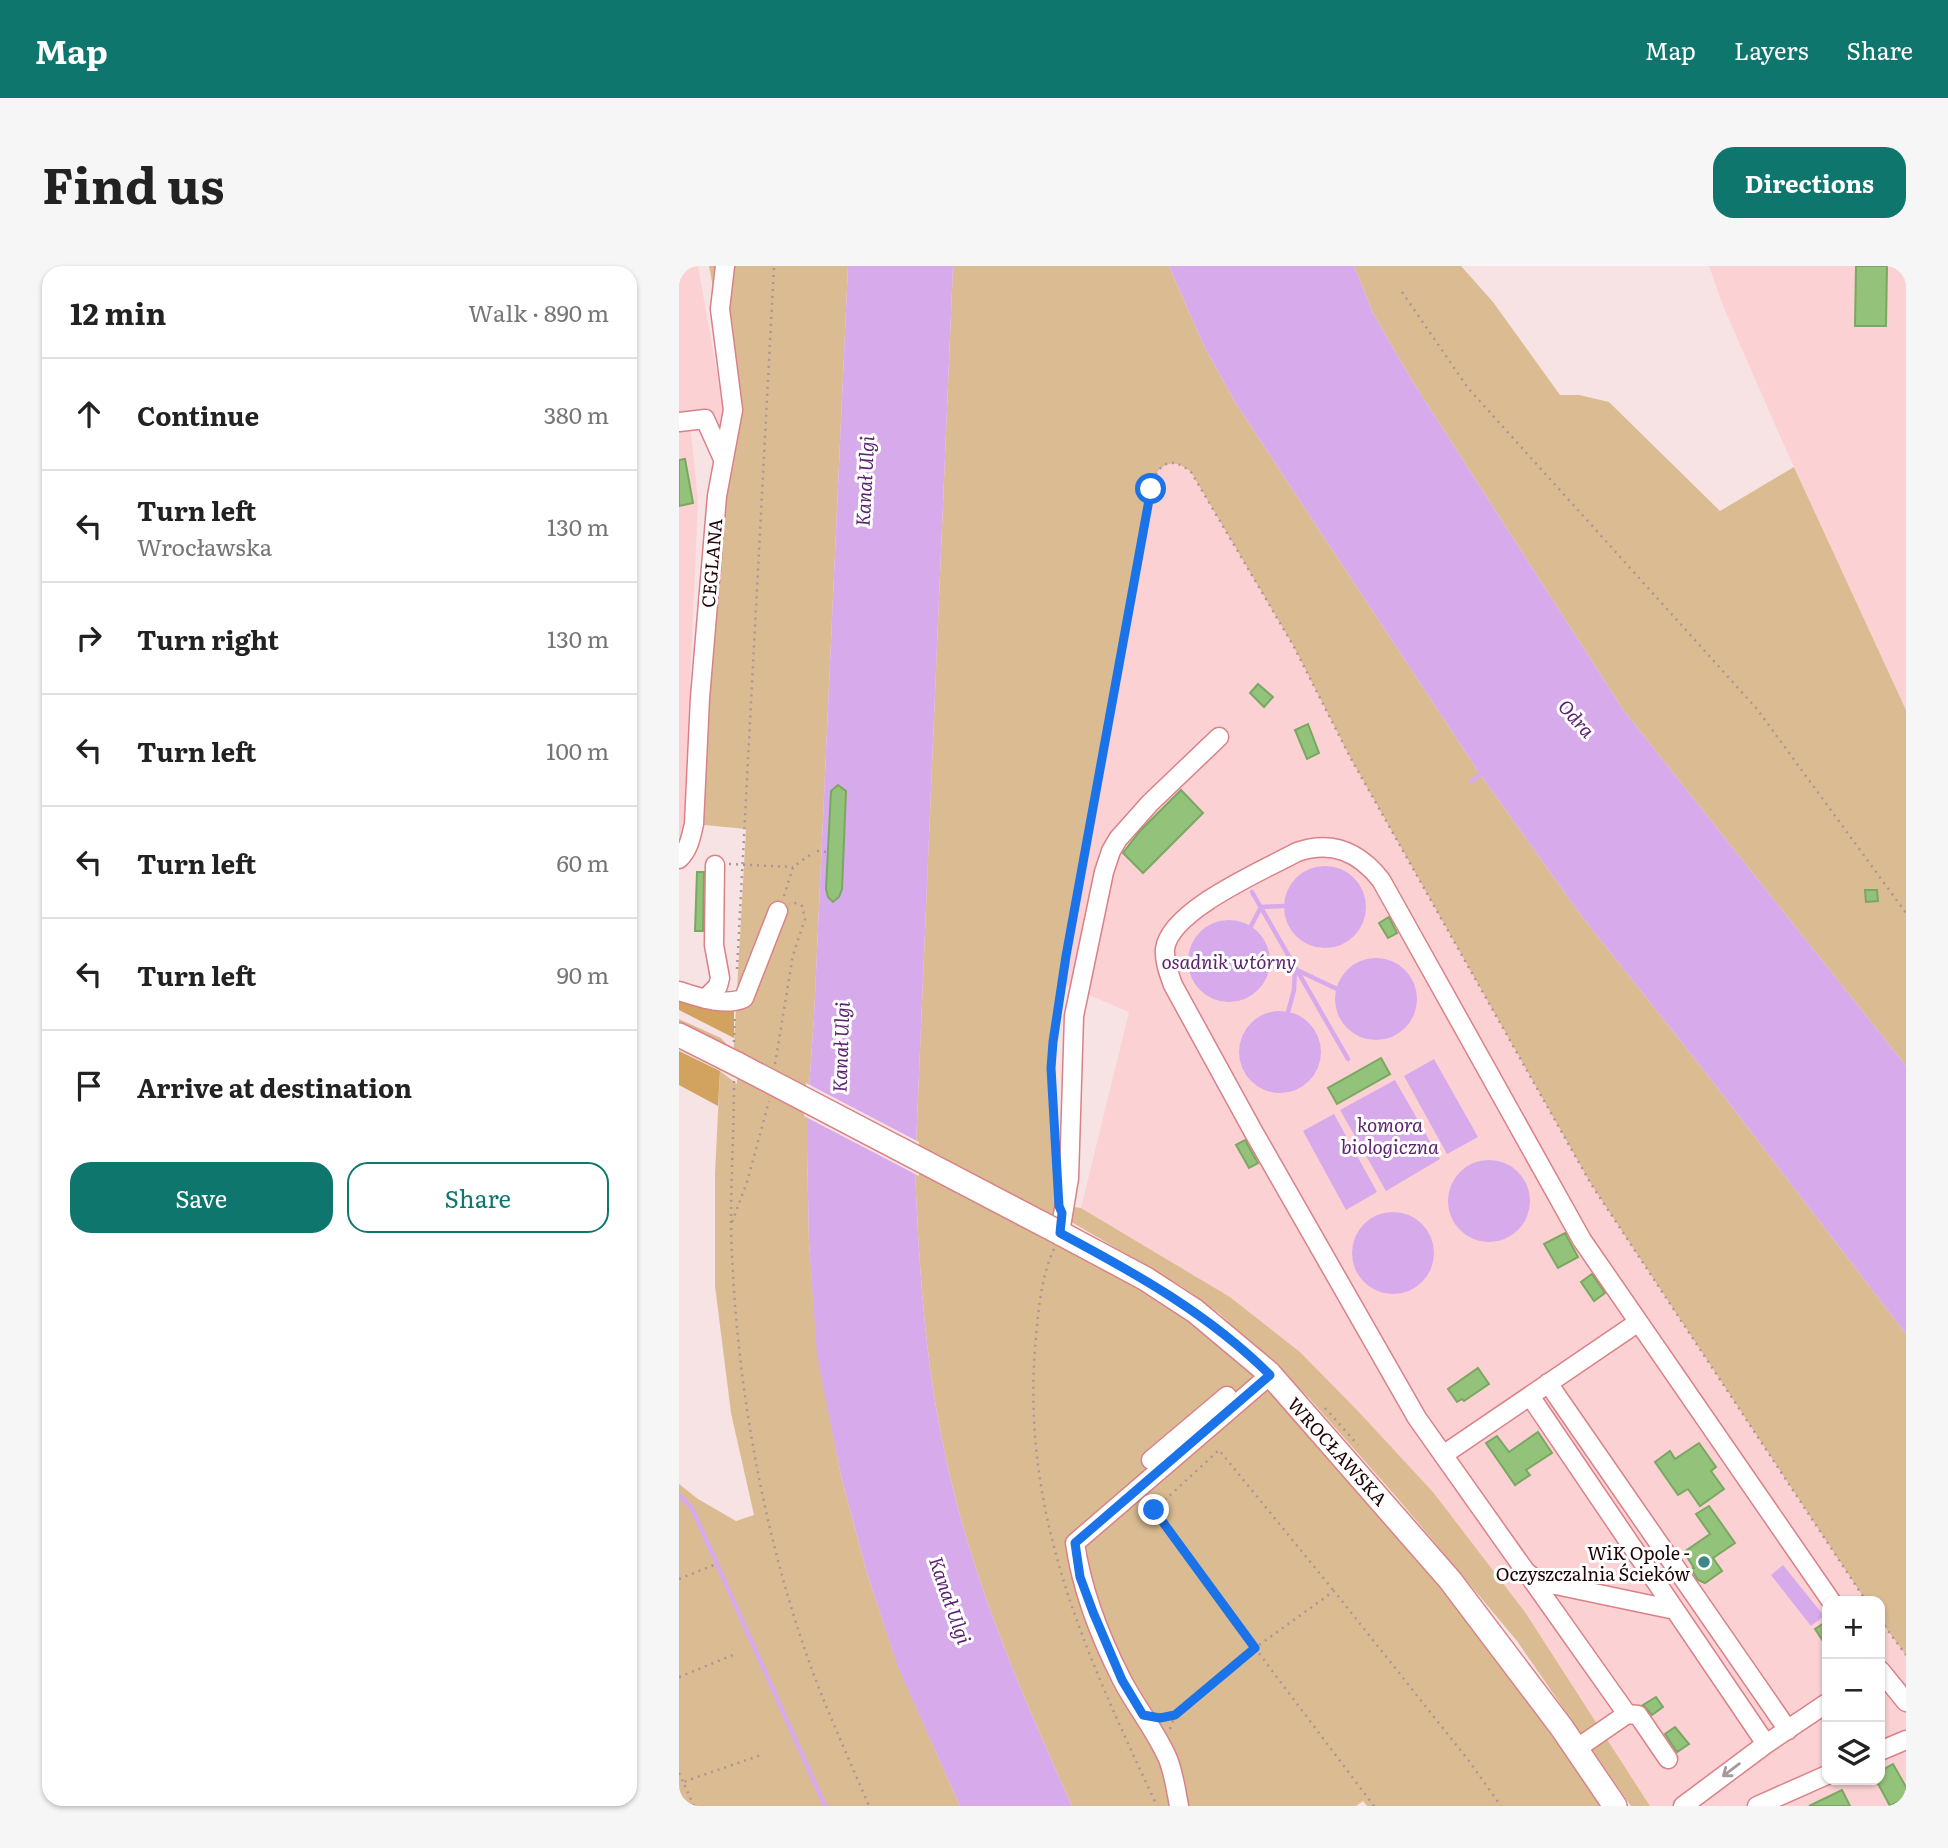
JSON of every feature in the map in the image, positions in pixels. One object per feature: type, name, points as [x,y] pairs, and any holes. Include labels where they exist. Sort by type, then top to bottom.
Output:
[{"type":"main road","name":"WROCŁAWSKA","points":[[679,1035],[1060,1233],[1146,1279],[1195,1311],[1266,1371],[1450,1580],[1576,1749],[1615,1806]]},
{"type":"street","name":"CEGLANA","points":[[679,859],[690,842],[694,824],[701,684],[716,496],[733,410],[720,309],[725,266]]},
{"type":"street","points":[[679,422],[705,419],[723,459]]},
{"type":"street","points":[[1060,1233],[1069,1178],[1074,1016],[1104,872],[1118,839],[1150,803],[1219,737]]},
{"type":"street","points":[[1627,1714],[1417,1418],[1180,1000],[1169,975],[1165,948],[1177,925],[1198,906],[1309,848],[1332,846],[1341,849],[1372,869],[1381,880],[1581,1241],[1828,1596]]},
{"type":"street","points":[[705,999],[718,986],[719,978],[714,945],[715,864]]},
{"type":"street","points":[[679,991],[705,999],[735,1002],[744,998],[778,912]]},
{"type":"street","points":[[1443,1455],[1637,1323]]},
{"type":"street","points":[[1151,1460],[1266,1371]]},
{"type":"street","points":[[1179,1806],[1167,1757],[1122,1680],[1093,1612],[1080,1577],[1075,1543],[1266,1371]]},
{"type":"street","points":[[1548,1383],[1789,1730]]},
{"type":"street","points":[[1530,1396],[1766,1744]]},
{"type":"street","points":[[1526,1572],[1551,1584],[1675,1609]]},
{"type":"street","points":[[1885,1676],[1906,1702]]},
{"type":"street","points":[[1683,1806],[1766,1744],[1822,1707]]},
{"type":"street","points":[[1576,1749],[1627,1714],[1638,1715],[1668,1759]]},
{"type":"street","points":[[1885,1749],[1906,1740]]},
{"type":"street","points":[[1756,1806],[1822,1777]]},
{"type":"path","points":[[737,974],[774,266]]},
{"type":"path","points":[[1402,292],[1468,388],[1757,709],[1906,913]]},
{"type":"path","points":[[1054,1125],[1051,1068],[1053,1042],[1085,846],[1154,476],[1165,464],[1174,462],[1182,464],[1191,472],[1293,645],[1350,757],[1591,1184],[1863,1596]]},
{"type":"path","points":[[778,912],[793,867],[815,852],[828,852]]},
{"type":"path","points":[[715,864],[793,867]]},
{"type":"path","points":[[773,1076],[793,955],[805,919],[802,906],[795,902],[786,904],[778,912]]},
{"type":"path","points":[[735,1002],[731,1224],[736,1301],[752,1439],[773,1540],[805,1650],[869,1806]]},
{"type":"path","points":[[731,1224],[747,1182],[769,1101]]},
{"type":"path","points":[[1374,1806],[1154,1510],[1219,1450],[1469,1761],[1501,1806]]},
{"type":"path","points":[[679,1579],[714,1565]]},
{"type":"path","points":[[1143,1715],[1160,1718],[1175,1715],[1255,1648],[1334,1591]]},
{"type":"path","points":[[1885,1627],[1906,1655]]},
{"type":"path","points":[[679,1677],[733,1655]]},
{"type":"path","points":[[681,1782],[764,1754]]},
{"type":"path","points":[[679,1773],[694,1806]]},
{"type":"shaded area","points":[[679,266],[698,266],[726,424],[691,431],[698,502],[683,840],[679,843]]},
{"type":"shaded area","points":[[709,266],[848,266],[814,1017],[807,1117],[809,1243],[818,1355],[842,1480],[867,1573],[898,1666],[960,1806],[679,1806],[679,1484],[698,1499],[736,1521],[754,1515],[731,1413],[715,1286],[715,1174],[720,1071],[737,1084],[737,1064],[733,1062],[746,829],[694,824],[731,429],[721,330]]},
{"type":"shaded area","points":[[953,266],[1169,266],[1204,346],[1235,402],[1480,774],[1580,914],[1906,1334],[1906,1655],[1885,1627],[1885,1596],[1863,1596],[1591,1184],[1350,757],[1293,645],[1191,472],[1181,465],[1162,467],[1154,476],[1066,956],[1051,1068],[1059,1205],[1081,1208],[1230,1297],[1300,1352],[1433,1492],[1525,1612],[1650,1806],[1631,1806],[1517,1641],[1309,1398],[1220,1314],[1181,1286],[1061,1216],[1126,1279],[1197,1327],[1261,1379],[1398,1532],[1514,1679],[1600,1806],[1367,1806],[1363,1801],[1356,1806],[1072,1806],[1000,1638],[970,1551],[947,1463],[928,1353],[915,1169]]},
{"type":"shaded area","points":[[1354,266],[1461,266],[1493,302],[1560,395],[1579,395],[1609,402],[1720,511],[1794,467],[1906,710],[1906,1066],[1624,711],[1411,379],[1373,313]]},
{"type":"shaded area","points":[[1709,266],[1906,266],[1906,710],[1780,436],[1724,308]]},
{"type":"shaded area","points":[[1165,464],[1182,464],[1191,472],[1293,645],[1350,757],[1591,1184],[1863,1596],[1822,1596],[1822,1785],[1885,1785],[1885,1627],[1906,1655],[1906,1806],[1650,1806],[1525,1612],[1433,1492],[1358,1411],[1300,1352],[1230,1297],[1081,1208],[1129,1012],[1061,983],[1151,489],[1154,476]]},
{"type":"shaded area","points":[[679,994],[734,1005],[734,1038],[679,1010]]},
{"type":"shaded area","points":[[679,1019],[721,1038],[731,1049],[679,1023]]},
{"type":"shaded area","points":[[679,1051],[720,1071],[718,1106],[679,1085]]},
{"type":"water","name":"Kanał Ulgi","points":[[848,266],[953,266],[915,1169],[921,1280],[939,1427],[970,1551],[1001,1638],[1072,1806],[960,1806],[898,1667],[867,1573],[842,1480],[817,1355],[809,1243],[807,1117],[814,1017]]},
{"type":"water","name":"Odra","points":[[1169,266],[1354,266],[1373,313],[1411,379],[1624,711],[1906,1066],[1906,1334],[1580,914],[1480,774],[1235,402],[1204,346]]},
{"type":"water","name":"osadnik wtórny","points":[[1325,866],[1341,869],[1354,878],[1363,891],[1366,907],[1363,923],[1354,936],[1341,945],[1325,948],[1309,945],[1296,936],[1287,923],[1284,907],[1287,891],[1296,878],[1309,869]]},
{"type":"water","name":"osadnik wtórny","points":[[1229,920],[1245,923],[1258,932],[1267,945],[1270,961],[1267,977],[1258,990],[1245,999],[1229,1002],[1213,999],[1200,990],[1191,977],[1188,961],[1191,945],[1200,932],[1213,923]]},
{"type":"water","name":"osadnik wtórny","points":[[1376,958],[1392,961],[1405,970],[1414,983],[1417,999],[1414,1015],[1405,1028],[1392,1037],[1376,1040],[1360,1037],[1347,1028],[1338,1015],[1335,999],[1338,983],[1347,970],[1360,961]]},
{"type":"water","name":"osadnik wtórny","points":[[1280,1011],[1296,1014],[1309,1023],[1318,1036],[1321,1052],[1318,1068],[1309,1081],[1296,1090],[1280,1093],[1264,1090],[1251,1081],[1242,1068],[1239,1052],[1242,1036],[1251,1023],[1264,1014]]},
{"type":"water","name":"komora biologiczna","points":[[1434,1059],[1478,1137],[1447,1154],[1404,1076]]},
{"type":"water","name":"komora biologiczna","points":[[1395,1080],[1440,1159],[1386,1191],[1340,1110]]},
{"type":"water","name":"komora biologiczna","points":[[1334,1114],[1377,1192],[1346,1210],[1303,1131]]},
{"type":"water","points":[[1489,1160],[1505,1163],[1518,1172],[1527,1185],[1530,1201],[1527,1217],[1518,1230],[1505,1239],[1489,1242],[1473,1239],[1460,1230],[1451,1217],[1448,1201],[1451,1185],[1460,1172],[1473,1163]]},
{"type":"water","points":[[1393,1212],[1409,1215],[1422,1224],[1431,1237],[1434,1253],[1431,1269],[1422,1282],[1409,1291],[1393,1294],[1377,1291],[1364,1282],[1355,1269],[1352,1253],[1355,1237],[1364,1224],[1377,1215]]},
{"type":"water","points":[[1783,1565],[1822,1614],[1822,1618],[1811,1626],[1771,1575]]},
{"type":"pier","points":[[806,1083],[919,1142],[919,1176],[804,1116]]},
{"type":"building","points":[[1856,266],[1887,266],[1886,326],[1855,326]]},
{"type":"building","points":[[685,459],[693,503],[679,506],[679,460]]},
{"type":"building","points":[[1258,684],[1273,697],[1264,707],[1250,693]]},
{"type":"building","points":[[1308,724],[1319,753],[1307,759],[1295,730]]},
{"type":"building","points":[[838,785],[846,791],[842,889],[833,902],[826,889],[831,791]]},
{"type":"building","points":[[1181,790],[1203,813],[1143,873],[1123,853],[1140,831]]},
{"type":"building","points":[[697,872],[704,872],[703,931],[695,931]]},
{"type":"building","points":[[1865,890],[1877,890],[1878,901],[1866,902]]},
{"type":"building","points":[[1389,917],[1397,933],[1388,938],[1379,923]]},
{"type":"building","points":[[1381,1058],[1390,1074],[1337,1104],[1328,1088]]},
{"type":"building","points":[[1245,1140],[1258,1163],[1249,1168],[1236,1145]]},
{"type":"building","points":[[1565,1233],[1578,1257],[1558,1268],[1544,1244]]},
{"type":"building","points":[[1592,1274],[1605,1293],[1594,1301],[1581,1282]]},
{"type":"building","points":[[1478,1368],[1489,1384],[1464,1401],[1462,1399],[1457,1402],[1448,1389]]},
{"type":"building","points":[[1538,1432],[1552,1453],[1526,1470],[1530,1475],[1515,1485],[1486,1443],[1497,1436],[1509,1452]]},
{"type":"building","points":[[1699,1443],[1716,1467],[1711,1471],[1724,1489],[1700,1506],[1688,1489],[1678,1495],[1655,1462],[1670,1451],[1675,1459]]},
{"type":"building","points":[[1709,1506],[1735,1543],[1713,1558],[1722,1571],[1705,1583],[1698,1580],[1684,1552],[1710,1534],[1696,1514]]},
{"type":"building","points":[[1822,1624],[1822,1640],[1815,1629]]},
{"type":"building","points":[[1656,1697],[1663,1707],[1652,1715],[1643,1705]]},
{"type":"building","points":[[1675,1727],[1689,1744],[1677,1752],[1665,1734]]},
{"type":"building","points":[[1893,1764],[1906,1787],[1906,1798],[1890,1806],[1879,1785],[1885,1785],[1885,1768]]},
{"type":"building","points":[[1842,1790],[1850,1806],[1809,1806]]},
{"type":"waterway","points":[[1471,782],[1480,774]]},
{"type":"waterway","points":[[1252,892],[1348,1059]]},
{"type":"waterway","points":[[1251,926],[1261,907],[1284,906]]},
{"type":"waterway","points":[[1288,1012],[1294,990],[1295,968]]},
{"type":"waterway","points":[[1297,970],[1337,989]]},
{"type":"waterway","points":[[679,1495],[692,1508],[825,1806]]},
{"type":"place","name":"WiK Opole - Oczyszczalnia Ścieków","points":[[1704,1562]]},
{"type":"route","points":[[1151,489],[1061,983],[1053,1042],[1051,1068],[1059,1206],[1062,1213],[1060,1233],[1146,1279],[1195,1311],[1270,1375],[1075,1543],[1080,1577],[1122,1680],[1143,1715],[1160,1718],[1175,1715],[1255,1648],[1154,1510]]}]
